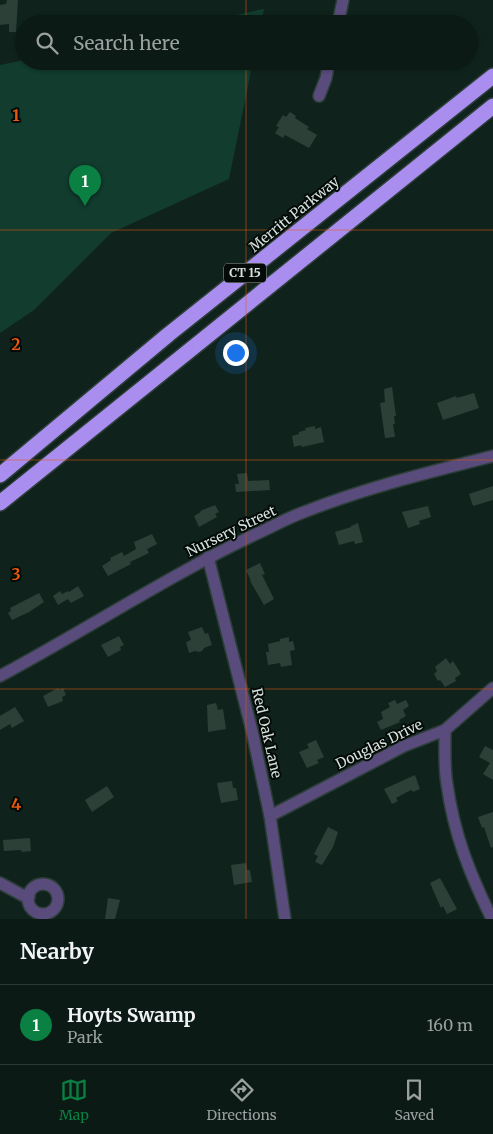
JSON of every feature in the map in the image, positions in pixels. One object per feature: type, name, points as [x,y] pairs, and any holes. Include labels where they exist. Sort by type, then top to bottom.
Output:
[{"type":"highway","name":"Merritt Parkway","points":[[0,475],[169,334],[493,76]]},
{"type":"highway","name":"CT 15","points":[[0,503],[493,106]]},
{"type":"street","points":[[340,15],[343,0]]},
{"type":"street","points":[[319,96],[326,70]]},
{"type":"street","name":"Nursery Street","points":[[0,676],[208,557],[303,512],[334,500],[424,473],[493,456]]},
{"type":"street","name":"Red Oak Lane","points":[[208,557],[252,731],[270,816],[285,919]]},
{"type":"street","name":"Douglas Drive","points":[[270,816],[404,746],[445,730],[493,688]]},
{"type":"street","points":[[445,730],[446,782],[454,821],[468,868],[492,919]]},
{"type":"street","points":[[0,883],[29,897]]},
{"type":"street","points":[[39,885],[51,887],[56,893],[58,900],[53,916],[35,912],[30,906],[29,897],[31,891],[39,885]]},
{"type":"green space","points":[[264,9],[263,15],[236,15]]},
{"type":"green space","points":[[15,62],[15,70],[251,70],[229,179],[111,233],[34,310],[0,333],[0,65]]},
{"type":"building","points":[[7,0],[18,0],[17,15],[15,15],[15,32],[9,32],[9,24],[0,25],[0,5],[6,4]]},
{"type":"building","points":[[290,112],[296,116],[295,118],[309,127],[307,129],[317,135],[309,148],[285,135],[283,138],[275,133],[279,127],[276,126],[283,115],[286,117]]},
{"type":"building","points":[[392,387],[396,416],[394,416],[395,424],[393,424],[395,437],[385,438],[380,403],[385,402],[384,389]]},
{"type":"building","points":[[474,393],[479,408],[443,420],[437,403],[456,396],[457,398]]},
{"type":"building","points":[[315,426],[315,429],[321,427],[324,442],[294,447],[292,436],[306,430],[305,428]]},
{"type":"building","points":[[247,473],[248,481],[269,480],[270,490],[236,492],[235,484],[239,484],[237,474]]},
{"type":"building","points":[[493,486],[493,500],[473,506],[469,494]]},
{"type":"building","points":[[215,505],[219,512],[215,514],[217,517],[199,527],[194,516],[200,511]]},
{"type":"building","points":[[428,506],[431,517],[419,521],[420,524],[408,528],[402,512]]},
{"type":"building","points":[[358,523],[363,542],[355,544],[354,541],[339,545],[335,532]]},
{"type":"building","points":[[152,534],[157,544],[147,549],[149,553],[108,576],[102,566],[111,560],[110,558],[122,552],[124,556],[136,549],[134,542]]},
{"type":"building","points":[[260,563],[265,574],[262,575],[274,599],[264,605],[246,570]]},
{"type":"building","points":[[78,586],[84,596],[71,603],[68,599],[58,605],[53,596],[60,591],[62,594],[69,592]]},
{"type":"building","points":[[39,593],[44,602],[12,620],[8,613],[11,611],[10,608]]},
{"type":"building","points":[[202,627],[205,634],[208,633],[212,645],[204,648],[202,651],[189,653],[186,642],[191,640],[188,632]]},
{"type":"building","points":[[119,636],[124,645],[120,647],[121,650],[108,657],[101,645]]},
{"type":"building","points":[[289,637],[289,642],[293,641],[295,650],[290,651],[292,665],[281,667],[280,663],[268,665],[266,652],[269,652],[268,644]]},
{"type":"building","points":[[446,658],[450,664],[453,661],[461,674],[455,678],[456,681],[445,687],[434,674],[437,671],[435,667]]},
{"type":"building","points":[[58,688],[59,690],[63,688],[66,695],[62,697],[63,701],[48,707],[43,696]]},
{"type":"building","points":[[395,700],[397,704],[406,700],[409,706],[403,710],[406,716],[399,720],[400,722],[381,730],[377,722],[383,719],[381,712],[390,707],[388,703]]},
{"type":"building","points":[[216,703],[218,710],[223,709],[226,729],[208,732],[207,705]]},
{"type":"building","points":[[15,707],[24,721],[12,728],[10,724],[0,730],[0,716]]},
{"type":"building","points":[[316,740],[324,757],[317,760],[319,763],[307,768],[299,752],[309,748],[307,744]]},
{"type":"building","points":[[485,746],[493,750],[493,780],[483,774],[490,763],[479,757]]},
{"type":"building","points":[[415,775],[420,789],[413,792],[412,790],[409,791],[396,798],[398,801],[392,804],[384,789]]},
{"type":"building","points":[[232,781],[233,788],[236,788],[238,800],[221,803],[217,783]]},
{"type":"building","points":[[107,786],[114,797],[92,812],[85,800]]},
{"type":"building","points":[[493,812],[493,847],[491,848],[484,827],[482,828],[478,817]]},
{"type":"building","points":[[328,827],[338,832],[333,847],[322,865],[315,862],[318,856],[314,854]]},
{"type":"building","points":[[30,838],[31,851],[4,851],[3,840]]},
{"type":"building","points":[[246,863],[247,870],[250,870],[252,882],[234,885],[231,865]]},
{"type":"building","points":[[440,878],[457,909],[447,914],[443,906],[441,908],[430,883]]},
{"type":"building","points":[[108,898],[120,900],[115,919],[105,919]]},
{"type":"place","name":"Hoyts Swamp","points":[[85,206]]}]
